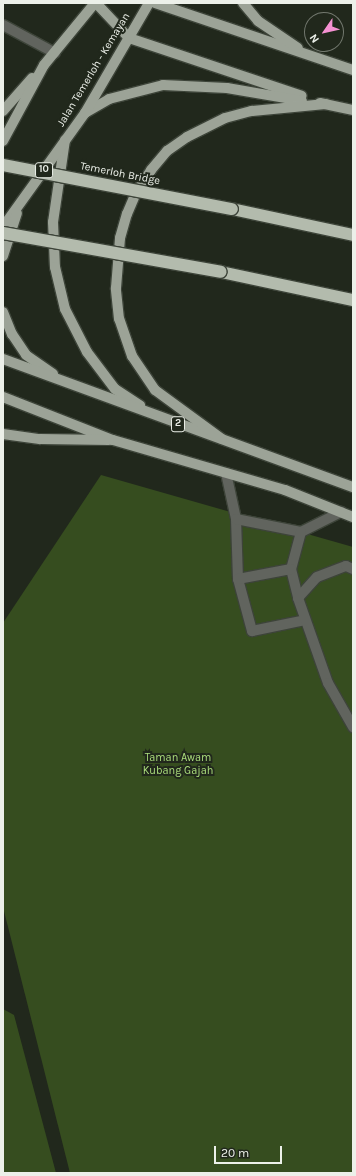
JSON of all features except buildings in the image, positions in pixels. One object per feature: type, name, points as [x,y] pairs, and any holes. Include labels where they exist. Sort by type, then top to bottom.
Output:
[{"type":"highway","name":"Temerloh Bridge","points":[[3,165],[232,209],[353,235]]},
{"type":"highway","points":[[3,233],[221,272],[353,300]]},
{"type":"main road","points":[[3,111],[55,53],[96,3],[129,38],[326,104]]},
{"type":"main road","name":"Jalan Temerloh - Kemayan","points":[[3,228],[85,113],[149,3]]},
{"type":"main road","points":[[155,3],[353,70]]},
{"type":"main road","points":[[243,3],[258,21],[278,37],[322,60]]},
{"type":"main road","points":[[3,141],[44,65]]},
{"type":"main road","points":[[85,113],[109,99],[163,85],[227,88],[326,104],[353,110]]},
{"type":"main road","points":[[222,439],[155,390],[132,356],[119,319],[116,288],[119,244],[127,214],[137,191],[151,170],[167,151],[187,137],[225,118],[252,111],[326,104]]},
{"type":"main road","points":[[65,140],[53,222],[55,267],[66,309],[87,352],[114,389],[157,416]]},
{"type":"main road","points":[[3,256],[20,204]]},
{"type":"main road","points":[[3,312],[12,334],[26,355],[64,383]]},
{"type":"main road","name":"2","points":[[3,359],[64,383],[353,487]]},
{"type":"main road","points":[[3,397],[113,440],[286,490],[353,517]]},
{"type":"main road","points":[[3,434],[55,440],[113,440]]},
{"type":"street","points":[[3,25],[55,53]]},
{"type":"street","points":[[226,473],[236,519],[238,579],[252,632],[305,620]]},
{"type":"street","points":[[236,519],[301,532],[341,512]]},
{"type":"street","points":[[301,532],[291,569],[298,598],[328,683],[353,727]]},
{"type":"street","points":[[298,598],[317,577],[346,566],[353,569]]},
{"type":"street","points":[[238,579],[291,569]]},
{"type":"green space","name":"Taman Awam Kubang Gajah","points":[[101,475],[353,547],[353,1173],[70,1173],[3,907],[3,623]]},
{"type":"green space","points":[[3,1009],[14,1015],[56,1173],[3,1173]]}]
